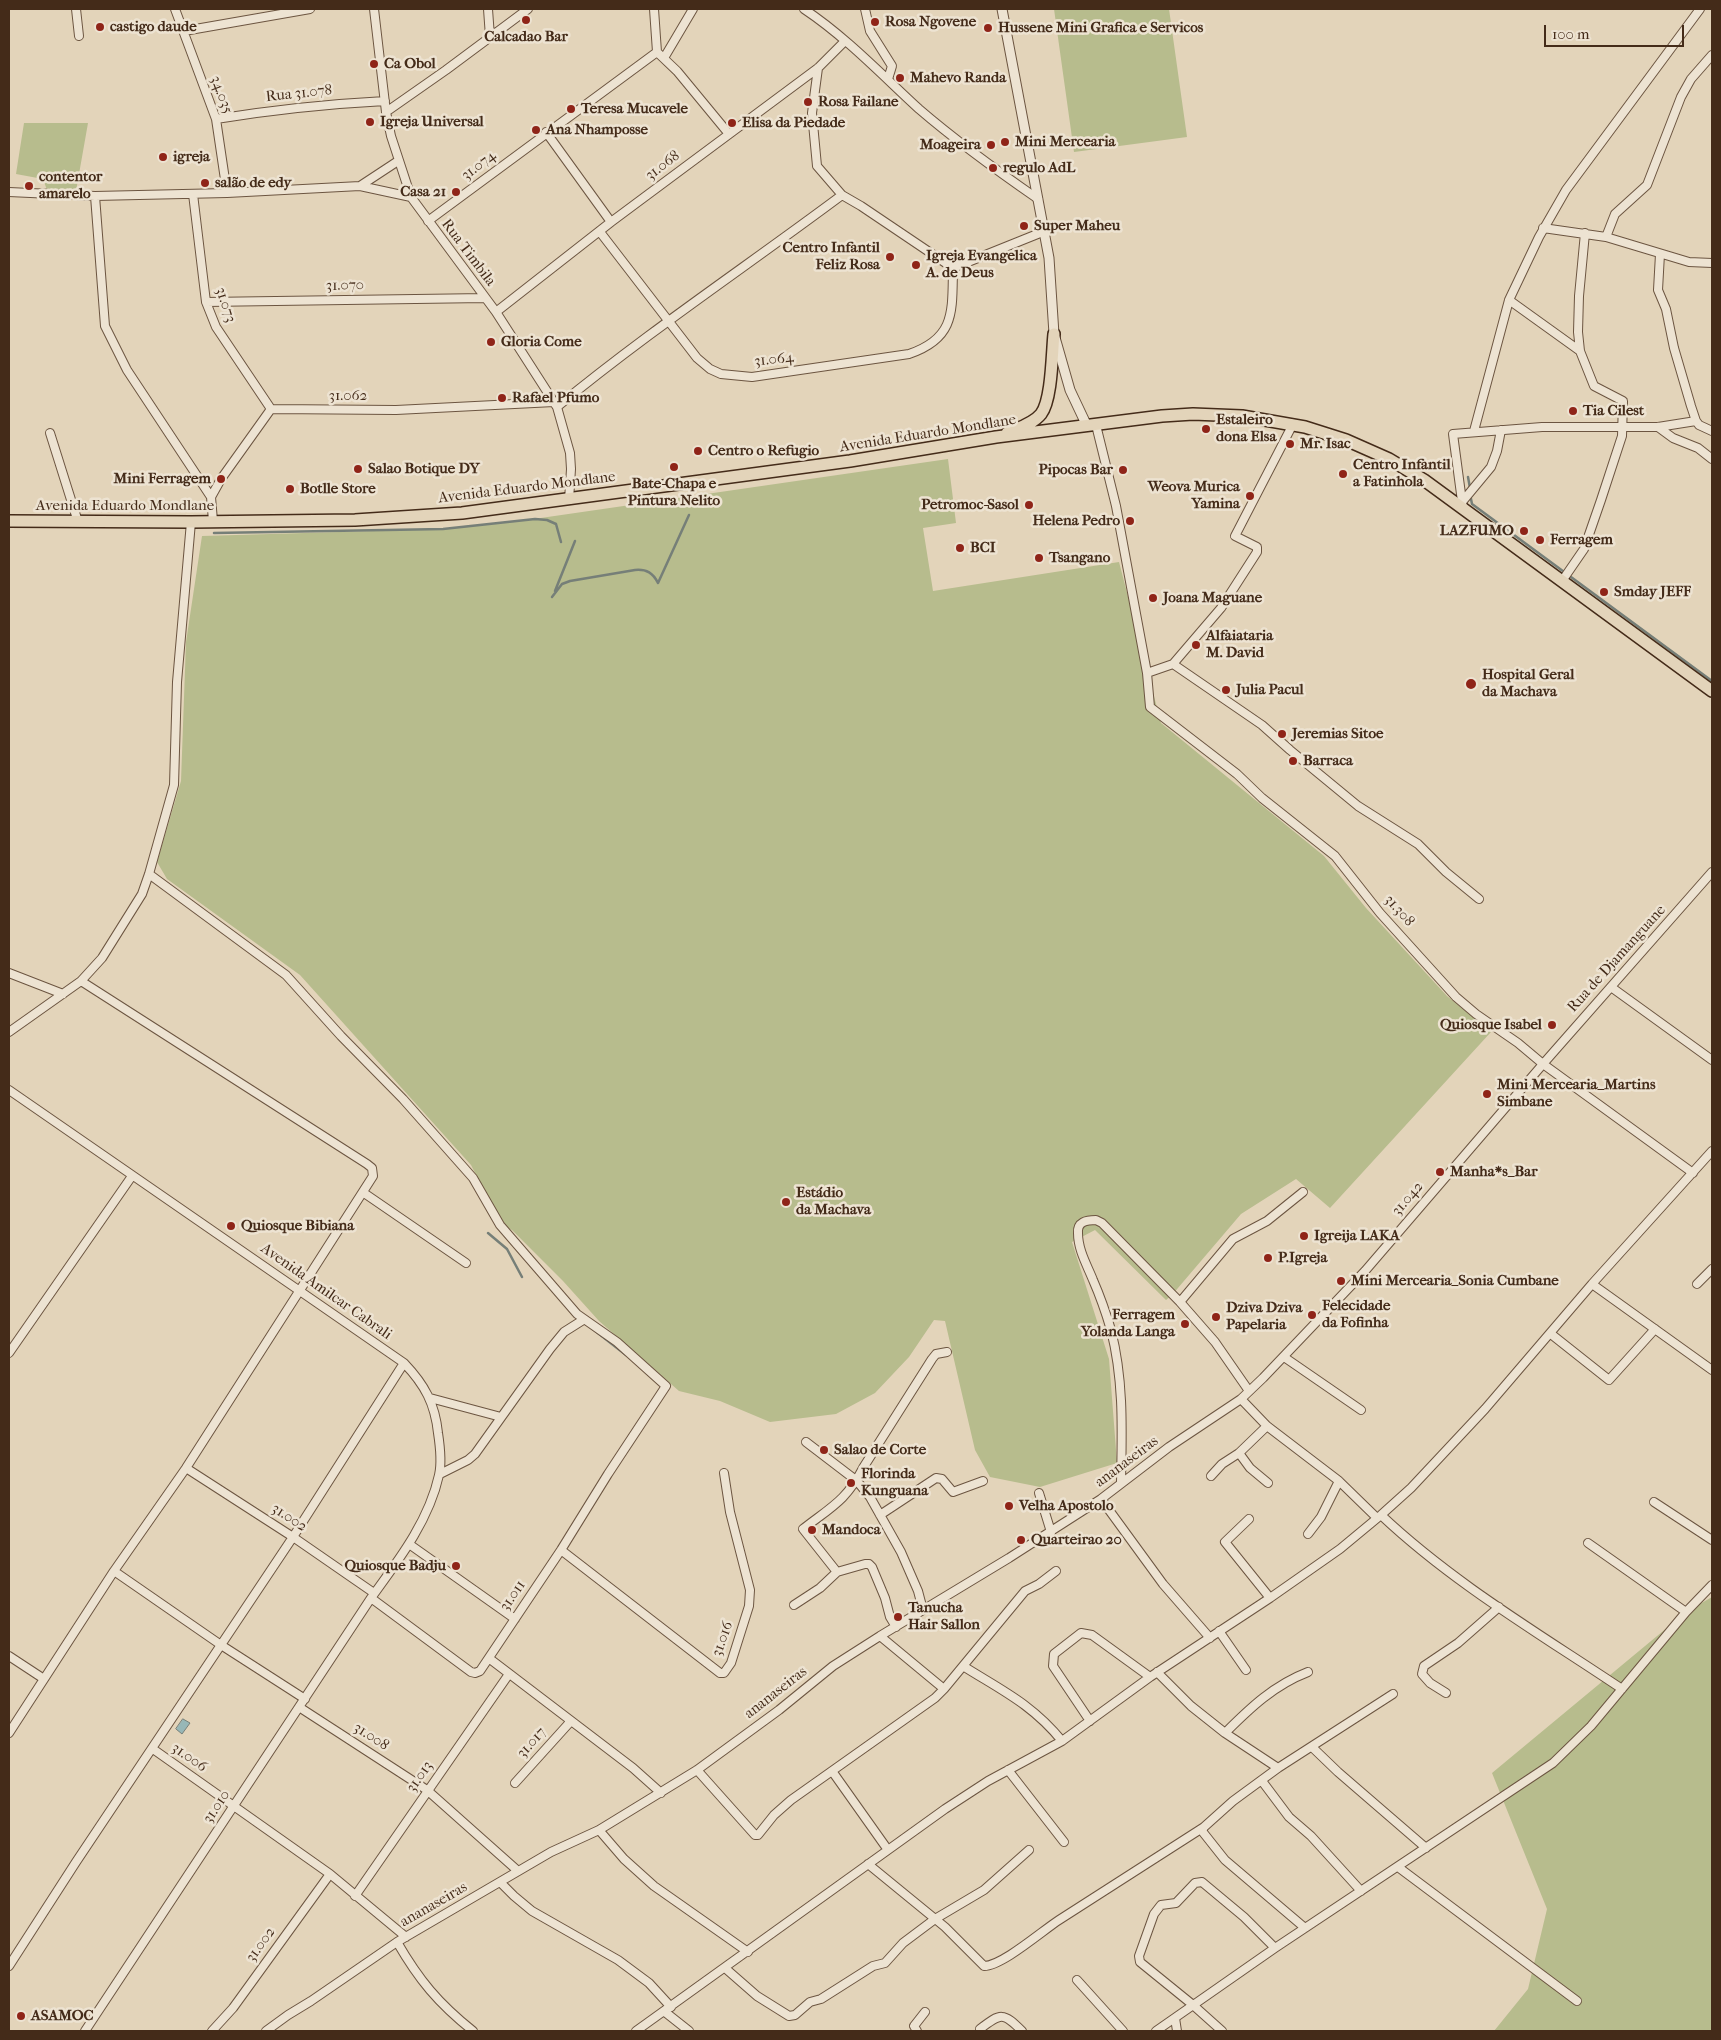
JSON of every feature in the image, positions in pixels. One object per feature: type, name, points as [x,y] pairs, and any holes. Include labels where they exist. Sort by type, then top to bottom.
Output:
[{"type":"main road","points":[[996,437],[1036,418],[1044,408],[1049,386],[1054,334]]},
{"type":"main road","name":"Avenida Eduardo Mondlane","points":[[9,521],[191,522],[355,520],[462,513],[569,500],[682,482],[850,461],[996,437],[1092,425],[1193,414],[1242,416],[1292,424],[1346,440],[1389,459],[1463,506],[1712,691]]},
{"type":"street","points":[[76,9],[79,36]]},
{"type":"street","name":"34.035","points":[[175,9],[216,119],[227,193]]},
{"type":"street","points":[[184,31],[310,9]]},
{"type":"street","name":"Rua Timbila","points":[[374,9],[386,112],[398,161],[411,197],[496,312],[555,404],[570,453],[569,500]]},
{"type":"street","points":[[488,9],[490,37]]},
{"type":"street","points":[[386,112],[528,9]]},
{"type":"street","points":[[654,9],[657,52],[729,134]]},
{"type":"street","points":[[664,58],[693,9]]},
{"type":"street","points":[[865,9],[870,31],[892,66],[888,79]]},
{"type":"street","points":[[1002,9],[1045,231],[1049,258],[1054,334],[1070,390],[1092,425]]},
{"type":"street","points":[[1474,432],[1509,300],[1543,228],[1566,190],[1700,9]]},
{"type":"street","points":[[806,10],[845,41],[925,113],[1038,199]]},
{"type":"street","name":"31.068","points":[[496,312],[611,222],[818,68],[845,41]]},
{"type":"street","name":"31.074","points":[[428,221],[546,132],[657,52]]},
{"type":"street","points":[[1606,237],[1615,214],[1647,186],[1681,97],[1696,72],[1712,55]]},
{"type":"street","points":[[818,68],[812,113],[817,166],[842,195],[953,268],[1045,231]]},
{"type":"street","name":"Rua 31.078","points":[[216,119],[273,110],[340,103],[385,101]]},
{"type":"street","points":[[546,132],[611,222]]},
{"type":"street","points":[[360,186],[398,161]]},
{"type":"street","points":[[9,192],[95,196],[227,193],[360,186],[411,197]]},
{"type":"street","name":"31.073","points":[[193,194],[206,302],[216,327],[271,409]]},
{"type":"street","points":[[555,404],[842,195]]},
{"type":"street","points":[[95,196],[106,326],[127,370],[211,497],[213,521]]},
{"type":"street","points":[[1543,228],[1606,237],[1689,262],[1712,263]]},
{"type":"street","name":"31.064","points":[[600,232],[698,358],[710,369],[738,376],[752,377],[786,373],[909,354],[924,348],[937,340],[950,318],[953,268]]},
{"type":"street","points":[[1562,581],[1584,549],[1602,500],[1623,428],[1623,401],[1594,386],[1580,351],[1578,296],[1585,233]]},
{"type":"street","points":[[1660,254],[1658,290],[1666,310],[1674,348],[1696,421],[1712,431]]},
{"type":"street","name":"31.070","points":[[206,302],[485,298]]},
{"type":"street","points":[[1509,300],[1580,351]]},
{"type":"street","name":"31.062","points":[[271,409],[396,410],[555,404]]},
{"type":"street","points":[[211,497],[221,479],[271,409]]},
{"type":"street","points":[[1463,506],[1453,434],[1579,426],[1623,428],[1696,421]]},
{"type":"street","points":[[1147,673],[1173,664],[1221,608],[1257,552],[1257,547],[1235,536],[1292,424]]},
{"type":"street","name":"31.308","points":[[1092,425],[1116,506],[1147,673],[1150,707],[1237,774],[1262,798],[1335,856],[1380,913],[1456,997],[1476,1014],[1518,1043],[1542,1064],[1693,1173]]},
{"type":"street","points":[[1658,426],[1673,438],[1698,448],[1712,460]]},
{"type":"street","points":[[1463,506],[1491,466],[1497,451],[1501,430]]},
{"type":"street","points":[[50,433],[78,522]]},
{"type":"street","points":[[9,1032],[81,981],[102,958],[142,894],[150,874],[174,785],[177,682],[191,522]]},
{"type":"street","points":[[1173,664],[1262,725],[1358,806],[1418,844],[1446,872],[1479,899]]},
{"type":"street","name":"Rua de Djamanguane","points":[[1542,1064],[1709,881],[1712,872]]},
{"type":"street","points":[[150,874],[286,975],[341,1036],[403,1099],[473,1178],[500,1225],[582,1320],[564,1332],[475,1454],[468,1460],[440,1474]]},
{"type":"street","points":[[9,973],[63,994]]},
{"type":"street","points":[[9,1734],[114,1571],[186,1468],[373,1176],[372,1168],[368,1164],[81,981]]},
{"type":"street","points":[[1611,987],[1712,1060]]},
{"type":"street","name":"31.042","points":[[1249,1391],[1365,1271],[1542,1064]]},
{"type":"street","name":"Avenida Amilcar Cabrali","points":[[9,1090],[404,1363],[430,1398],[438,1428],[440,1474]]},
{"type":"street","points":[[636,2031],[952,1804],[1008,1770],[1062,1741],[1157,1672],[1270,1598],[1340,1549],[1425,1473],[1485,1409],[1592,1284],[1712,1151]]},
{"type":"street","points":[[9,1353],[132,1176]]},
{"type":"street","points":[[364,1192],[466,1263]]},
{"type":"street","points":[[1180,1302],[1234,1239],[1267,1221],[1303,1192]]},
{"type":"street","points":[[1121,1482],[1122,1395],[1111,1330],[1080,1249],[1078,1226],[1082,1222],[1096,1220],[1102,1223],[1180,1302],[1215,1342],[1249,1391]]},
{"type":"street","points":[[1697,1284],[1712,1269]]},
{"type":"street","points":[[1592,1284],[1712,1370]]},
{"type":"street","name":"31.011","points":[[490,1659],[514,1619],[561,1550],[666,1386],[617,1342],[582,1320]]},
{"type":"street","points":[[1551,1334],[1609,1380],[1656,1330]]},
{"type":"street","points":[[837,1572],[803,1528],[828,1511],[844,1497],[857,1481],[863,1468],[932,1358],[936,1354],[947,1352]]},
{"type":"street","points":[[1284,1356],[1361,1410]]},
{"type":"street","points":[[9,1966],[76,1862],[293,1537],[404,1363]]},
{"type":"street","name":"ananaseiras","points":[[266,2031],[397,1942],[551,1852],[599,1830],[697,1770],[779,1710],[833,1666],[1051,1532],[1101,1499],[1121,1482],[1241,1399],[1249,1391]]},
{"type":"street","points":[[430,1398],[501,1417]]},
{"type":"street","points":[[1241,1399],[1267,1426],[1339,1481],[1447,1571],[1622,1689]]},
{"type":"street","points":[[1211,1476],[1222,1464],[1239,1452],[1267,1426]]},
{"type":"street","points":[[806,1442],[857,1481],[870,1497],[903,1558],[918,1591],[923,1610]]},
{"type":"street","points":[[1239,1452],[1250,1468],[1268,1484]]},
{"type":"street","name":"31.002","points":[[186,1468],[293,1537],[373,1595],[471,1672],[480,1671],[490,1659]]},
{"type":"street","name":"31.016","points":[[561,1550],[720,1673],[724,1673],[730,1663],[749,1606],[750,1590],[730,1512],[724,1473]]},
{"type":"street","name":"31.010","points":[[84,2031],[373,1595],[409,1544],[432,1497],[440,1474]]},
{"type":"street","points":[[880,1515],[936,1478],[942,1478],[953,1492],[983,1481]]},
{"type":"street","points":[[1308,1534],[1321,1517],[1339,1481]]},
{"type":"street","points":[[1039,1493],[1051,1532]]},
{"type":"street","points":[[1101,1499],[1163,1584],[1210,1638]]},
{"type":"street","points":[[1654,1502],[1712,1540]]},
{"type":"street","points":[[1249,1519],[1225,1542],[1270,1598]]},
{"type":"street","points":[[1588,1543],[1686,1612]]},
{"type":"street","points":[[409,1544],[514,1619]]},
{"type":"street","points":[[794,1605],[820,1588],[837,1572],[854,1566],[869,1564],[885,1598],[890,1618],[896,1627]]},
{"type":"street","points":[[697,1770],[755,1835],[760,1834],[791,1800],[935,1698],[1025,1591],[1039,1584],[1056,1570]]},
{"type":"street","points":[[114,1571],[221,1646],[305,1699]]},
{"type":"street","points":[[1156,2031],[1275,1948],[1553,1763],[1590,1726],[1686,1612],[1712,1585]]},
{"type":"street","points":[[1446,1693],[1430,1683],[1422,1674],[1424,1666],[1458,1643],[1499,1607]]},
{"type":"street","points":[[1220,1631],[1246,1670]]},
{"type":"street","points":[[1090,1721],[1053,1666],[1054,1654],[1081,1633],[1092,1635],[1150,1677]]},
{"type":"street","points":[[880,1636],[944,1689]]},
{"type":"street","points":[[9,1656],[44,1679]]},
{"type":"street","points":[[490,1659],[632,1768],[661,1793]]},
{"type":"street","points":[[963,1666],[1024,1703],[1047,1722],[1062,1741]]},
{"type":"street","points":[[1157,1672],[1191,1706],[1225,1733],[1278,1768]]},
{"type":"street","points":[[1225,1733],[1251,1706],[1294,1677],[1308,1672]]},
{"type":"street","name":"31.013","points":[[355,1896],[509,1674]]},
{"type":"street","points":[[868,1864],[935,1919],[984,1966],[990,1966],[1204,1827],[1234,1801],[1262,1782],[1278,1768],[1392,1694]]},
{"type":"street","name":"31.008","points":[[300,1707],[427,1790],[518,1871]]},
{"type":"street","name":"31.017","points":[[515,1783],[571,1721]]},
{"type":"street","points":[[1312,1747],[1426,1848]]},
{"type":"street","name":"31.006","points":[[153,1749],[330,1874],[406,1937]]},
{"type":"street","points":[[1008,1770],[1064,1842]]},
{"type":"street","points":[[832,1771],[888,1850]]},
{"type":"street","points":[[1262,1782],[1289,1817],[1311,1836],[1361,1891]]},
{"type":"street","points":[[1204,1827],[1202,1831],[1205,1837],[1225,1860],[1305,1928]]},
{"type":"street","points":[[599,1830],[624,1859],[654,1886],[748,1952]]},
{"type":"street","points":[[725,1968],[774,2008],[789,2016],[795,2015],[810,2002],[821,1999],[873,1966],[885,1963],[903,1943],[935,1919],[984,1890],[1029,1850]]},
{"type":"street","points":[[1398,1867],[1577,2001]]},
{"type":"street","name":"31.002","points":[[212,2031],[233,2008],[330,1874]]},
{"type":"street","points":[[500,1882],[532,1911],[618,1960],[649,1984],[668,2009],[689,2031]]},
{"type":"street","points":[[1222,2031],[1139,1959],[1154,1914],[1161,1905],[1176,1904],[1195,1883],[1202,1882],[1244,1917],[1275,1948]]},
{"type":"street","points":[[397,1942],[412,1967],[443,2006],[473,2031]]},
{"type":"street","points":[[1077,1980],[1123,2031]]},
{"type":"street","points":[[917,2031],[914,2026],[925,2012]]},
{"type":"street","points":[[980,2029],[997,2016],[1003,2016],[1010,2019],[1022,2031]]},
{"type":"street","points":[[1175,2018],[1177,2031]]},
{"type":"green space","points":[[1054,9],[1169,9],[1187,137],[1074,152]]},
{"type":"green space","points":[[24,123],[88,123],[76,191],[47,190],[43,179],[16,174]]},
{"type":"green space","points":[[948,459],[956,523],[923,528],[933,591],[1119,562],[1161,723],[1324,856],[1366,908],[1447,996],[1491,1032],[1330,1208],[1296,1179],[1241,1214],[1166,1300],[1095,1230],[1072,1242],[1109,1359],[1117,1463],[1040,1487],[990,1477],[975,1450],[945,1321],[934,1320],[909,1357],[875,1393],[836,1414],[770,1422],[720,1401],[679,1391],[599,1321],[563,1281],[512,1230],[501,1224],[471,1165],[300,975],[167,879],[157,862],[181,781],[186,642],[202,536],[441,529],[520,521]]},
{"type":"green space","points":[[1712,1597],[1712,2031],[1494,2031],[1528,1989],[1547,1909],[1492,1773],[1686,1612]]},
{"type":"water","points":[[183,1719],[190,1723],[182,1734],[176,1729]]},
{"type":"waterway","points":[[1468,477],[1470,488]]},
{"type":"waterway","points":[[1470,494],[1472,504],[1712,681]]},
{"type":"waterway","points":[[658,583],[689,515]]},
{"type":"waterway","points":[[214,533],[443,529],[535,519],[547,520],[556,524],[561,542]]},
{"type":"waterway","points":[[555,591],[575,541]]},
{"type":"waterway","points":[[552,597],[562,584],[570,581],[635,570],[649,572],[658,583]]},
{"type":"waterway","points":[[488,1233],[507,1249],[522,1277]]},
{"type":"waterway","points":[[585,1323],[626,1355]]},
{"type":"place","name":"Calcadao Bar","points":[[526,20]]},
{"type":"place","name":"Rosa Ngovene","points":[[875,22]]},
{"type":"place","name":"castigo daude","points":[[100,27]]},
{"type":"place","name":"Hussene Mini Grafica e Servicos","points":[[988,28]]},
{"type":"place","name":"Ca Obol","points":[[374,64]]},
{"type":"place","name":"Mahevo Randa","points":[[900,78]]},
{"type":"place","name":"Rosa Failane","points":[[808,102]]},
{"type":"place","name":"Teresa Mucavele","points":[[571,109]]},
{"type":"place","name":"Igreja Universal","points":[[370,122]]},
{"type":"place","name":"Elisa da Piedade","points":[[732,123]]},
{"type":"place","name":"Ana Nhamposse","points":[[536,130]]},
{"type":"place","name":"Mini Mercearia","points":[[1005,142]]},
{"type":"place","name":"Moageira","points":[[991,145]]},
{"type":"place","name":"igreja","points":[[163,157]]},
{"type":"place","name":"regulo AdL","points":[[993,168]]},
{"type":"place","name":"salão de edy","points":[[205,183]]},
{"type":"place","name":"contentor amarelo","points":[[29,186]]},
{"type":"place","name":"Casa 21","points":[[456,192]]},
{"type":"place","name":"Super Maheu","points":[[1024,226]]},
{"type":"place","name":"Centro Infantil Feliz Rosa","points":[[890,257]]},
{"type":"place","name":"Igreja Evangelica A. de Deus","points":[[916,265]]},
{"type":"place","name":"Gloria Come","points":[[491,342]]},
{"type":"place","name":"Rafael Pfumo","points":[[502,398]]},
{"type":"place","name":"Tia Cilest","points":[[1573,411]]},
{"type":"place","name":"Estaleiro dona Elsa","points":[[1206,429]]},
{"type":"place","name":"Mr. Isac","points":[[1290,444]]},
{"type":"place","name":"Centro o Refugio","points":[[698,451]]},
{"type":"place","name":"Bate-Chapa e Pintura Nelito","points":[[674,467]]},
{"type":"place","name":"Salao Botique DY","points":[[358,469]]},
{"type":"place","name":"Pipocas Bar","points":[[1123,470]]},
{"type":"place","name":"Centro Infantil a Fatinhola","points":[[1343,474]]},
{"type":"place","name":"Mini Ferragem","points":[[221,479]]},
{"type":"place","name":"Botlle Store","points":[[290,489]]},
{"type":"place","name":"Weova Murica Yamina","points":[[1250,496]]},
{"type":"place","name":"Petromoc-Sasol","points":[[1029,505]]},
{"type":"place","name":"Helena Pedro","points":[[1130,521]]},
{"type":"place","name":"LAZFUMO","points":[[1524,531]]},
{"type":"place","name":"Ferragem","points":[[1540,540]]},
{"type":"place","name":"BCI","points":[[960,548]]},
{"type":"place","name":"Tsangano","points":[[1039,558]]},
{"type":"place","name":"Smday JEFF","points":[[1604,592]]},
{"type":"place","name":"Joana Maguane","points":[[1153,598]]},
{"type":"place","name":"Alfaiataria M. David","points":[[1196,645]]},
{"type":"place","name":"Hospital Geral da Machava","points":[[1471,684]]},
{"type":"place","name":"Julia Pacul","points":[[1226,690]]},
{"type":"place","name":"Jeremias Sitoe","points":[[1282,734]]},
{"type":"place","name":"Barraca","points":[[1293,761]]},
{"type":"place","name":"Quiosque Isabel","points":[[1552,1025]]},
{"type":"place","name":"Mini Mercearia_Martins Simbane","points":[[1487,1094]]},
{"type":"place","name":"Manha*s_Bar","points":[[1440,1172]]},
{"type":"place","name":"Estádio da Machava","points":[[786,1202]]},
{"type":"place","name":"Quiosque Bibiana","points":[[231,1226]]},
{"type":"place","name":"Igreija LAKA","points":[[1304,1236]]},
{"type":"place","name":"P.Igreja","points":[[1268,1258]]},
{"type":"place","name":"Mini Mercearia_Sonia Cumbane","points":[[1341,1281]]},
{"type":"place","name":"Felecidade da Fofinha","points":[[1312,1315]]},
{"type":"place","name":"Dziva Dziva Papelaria","points":[[1216,1317]]},
{"type":"place","name":"Ferragem Yolanda Langa","points":[[1185,1324]]},
{"type":"place","name":"Salao de Corte","points":[[824,1450]]},
{"type":"place","name":"Florinda Kunguana","points":[[851,1483]]},
{"type":"place","name":"Velha Apostolo","points":[[1009,1506]]},
{"type":"place","name":"Mandoca","points":[[812,1530]]},
{"type":"place","name":"Quarteirao 20","points":[[1021,1540]]},
{"type":"place","name":"Quiosque Badju","points":[[456,1566]]},
{"type":"place","name":"Tanucha Hair Sallon","points":[[898,1617]]},
{"type":"place","name":"ASAMOC","points":[[21,2016]]}]
